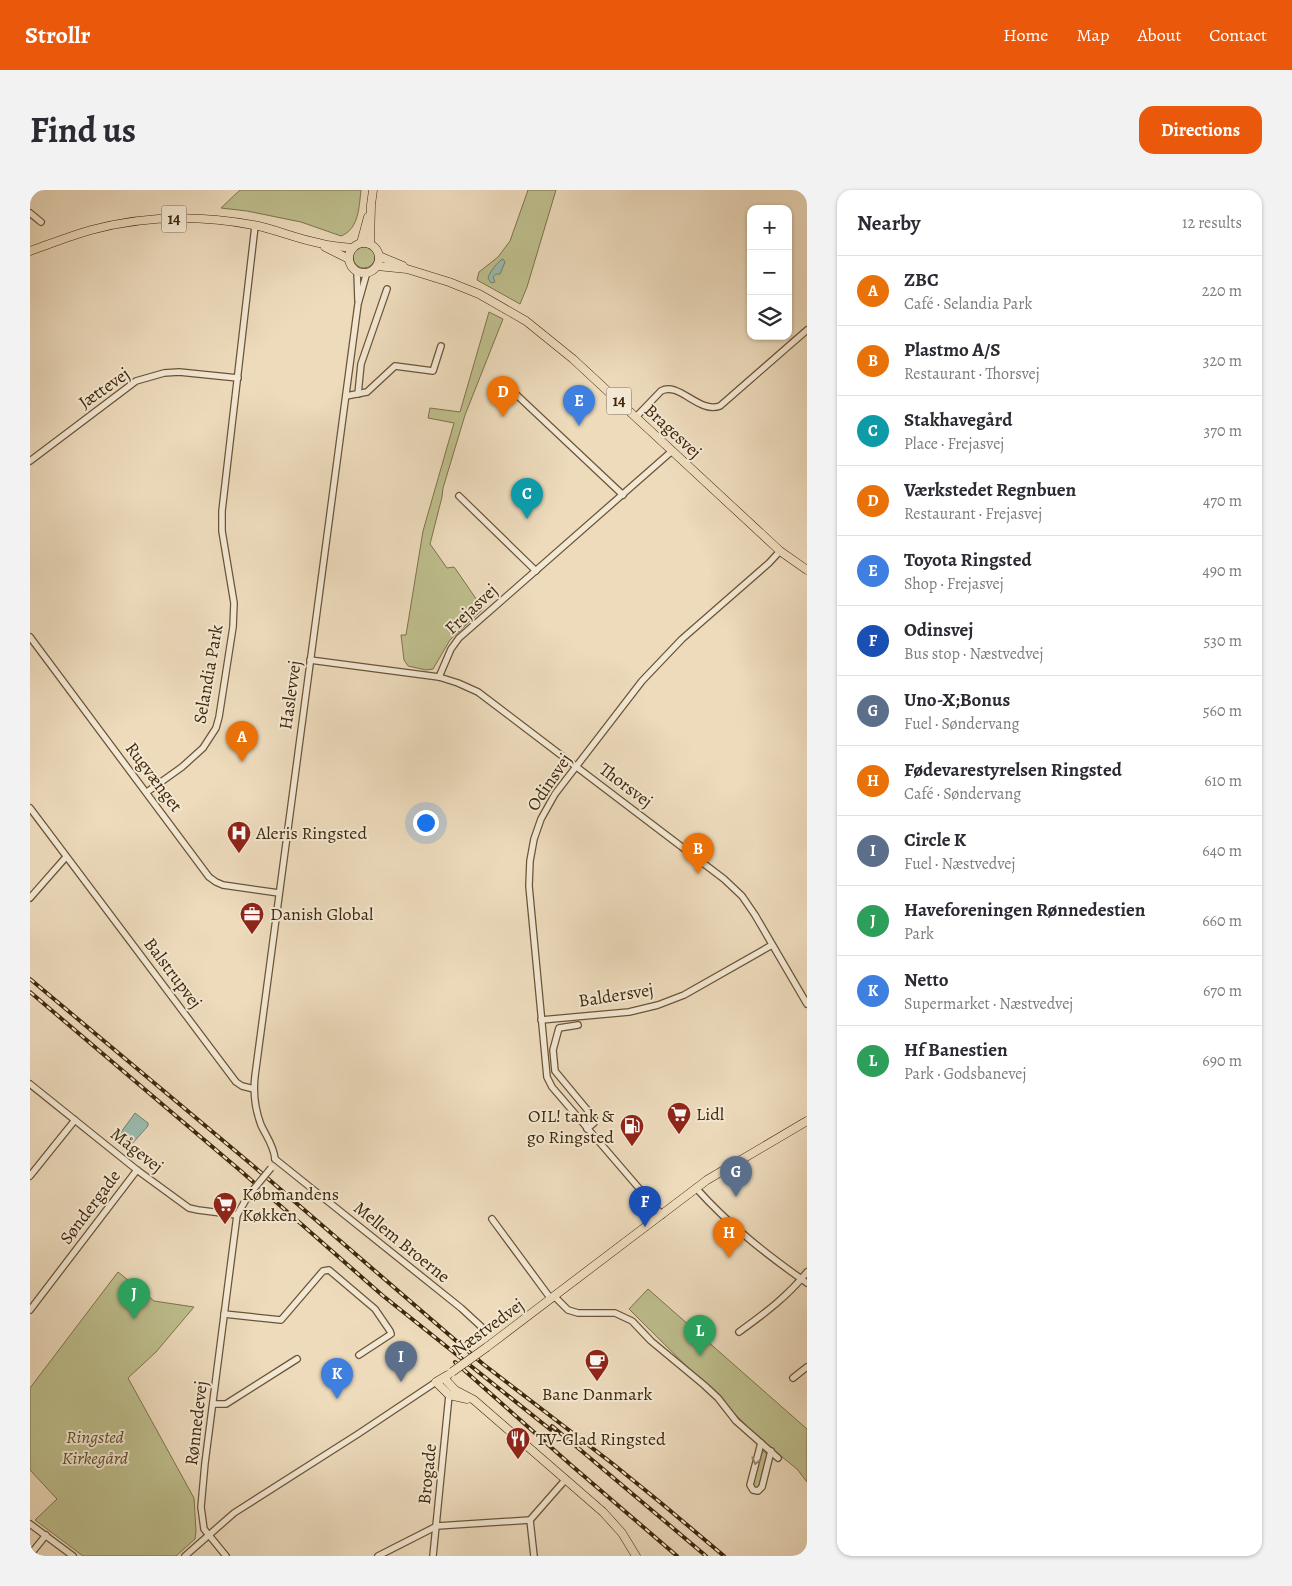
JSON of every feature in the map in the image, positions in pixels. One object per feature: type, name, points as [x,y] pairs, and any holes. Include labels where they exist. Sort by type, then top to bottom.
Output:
[{"type":"main road","points":[[349,259],[353,248],[361,243],[370,244],[372,190]]},
{"type":"main road","points":[[361,243],[371,205]]},
{"type":"main road","name":"14","points":[[30,251],[92,230],[128,223],[195,218],[256,226],[320,244],[349,259],[351,266],[358,271]]},
{"type":"main road","points":[[320,244],[353,248]]},
{"type":"main road","name":"14","points":[[370,244],[379,256]]},
{"type":"main road","points":[[358,271],[367,272],[373,270],[377,266],[379,256]]},
{"type":"main road","name":"Bragesvej","points":[[379,256],[407,269],[472,291],[526,320],[558,346],[780,551],[807,570]]},
{"type":"main road","name":"Bragesvej","points":[[377,266],[407,269]]},
{"type":"main road","name":"Næstvedvej","points":[[436,1382],[553,1298],[696,1188],[807,1121]]},
{"type":"main road","points":[[444,1378],[455,1390],[474,1400],[604,1512],[628,1541],[636,1556]]},
{"type":"main road","points":[[436,1382],[449,1395],[467,1400],[484,1409]]},
{"type":"street","points":[[30,213],[41,222]]},
{"type":"street","points":[[238,378],[256,226]]},
{"type":"street","name":"Haslevvej","points":[[254,1089],[358,304],[358,271]]},
{"type":"street","name":"Haslevvej","points":[[358,304],[367,272]]},
{"type":"street","points":[[358,394],[361,364],[387,290]]},
{"type":"street","points":[[636,417],[661,391],[666,389],[673,390],[709,408],[720,406],[807,330]]},
{"type":"street","points":[[346,396],[367,392],[395,366],[433,371],[441,346]]},
{"type":"street","name":"Jættevej","points":[[30,461],[136,381],[164,373],[179,372],[238,378]]},
{"type":"street","name":"Selandia Park","points":[[146,792],[182,767],[203,748],[213,733],[219,717],[234,627],[234,603],[222,531],[222,511],[238,378]]},
{"type":"street","points":[[504,384],[623,495]]},
{"type":"street","name":"Frejasvej","points":[[439,678],[446,658],[459,638],[672,451]]},
{"type":"street","points":[[459,496],[536,571]]},
{"type":"street","name":"Odinsvej","points":[[662,1215],[552,1087],[547,1077],[529,886],[530,861],[534,839],[541,819],[554,794],[642,681],[682,640],[780,551]]},
{"type":"street","name":"Rugvænget","points":[[30,637],[209,877],[223,885],[279,893]]},
{"type":"street","name":"Thorsvej","points":[[310,660],[439,678],[458,683],[478,692],[724,879],[742,896],[755,914],[805,997],[807,1004]]},
{"type":"street","name":"Balstrupvej","points":[[30,808],[236,1082],[242,1086],[254,1089]]},
{"type":"street","points":[[30,898],[66,857]]},
{"type":"street","name":"Baldersvej","points":[[541,1020],[629,1012],[658,1006],[684,995],[772,945]]},
{"type":"street","points":[[578,1025],[559,1028],[553,1050],[555,1071],[594,1118],[594,1123],[587,1129]]},
{"type":"street","points":[[545,1058],[554,1057]]},
{"type":"street","name":"Mågevej","points":[[30,1084],[137,1170],[190,1208],[237,1215]]},
{"type":"street","points":[[254,1089],[260,1123],[274,1151],[275,1158]]},
{"type":"street","points":[[30,1176],[75,1120]]},
{"type":"street","name":"Rønnedevej","points":[[208,1535],[202,1525],[201,1507],[237,1215],[248,1196],[271,1168],[275,1158]]},
{"type":"street","name":"Mellem Broerne","points":[[275,1158],[486,1330]]},
{"type":"street","name":"Søndergade","points":[[30,1310],[137,1170]]},
{"type":"street","points":[[696,1188],[739,1232],[807,1283]]},
{"type":"street","points":[[492,1219],[553,1298],[568,1310],[578,1314],[615,1313],[632,1321],[651,1341],[718,1398],[736,1421],[778,1458]]},
{"type":"street","points":[[224,1314],[280,1320],[323,1271],[329,1270],[375,1309],[390,1331],[391,1334],[358,1355]]},
{"type":"street","points":[[739,1332],[768,1311],[807,1272]]},
{"type":"street","points":[[213,1404],[226,1404],[296,1358]]},
{"type":"street","points":[[793,1378],[807,1367]]},
{"type":"street","name":"Næstvedvej","points":[[185,1556],[234,1513],[436,1382]]},
{"type":"street","name":"Brogade","points":[[433,1556],[449,1395]]},
{"type":"street","points":[[761,1442],[750,1485],[753,1490],[758,1491],[762,1487],[771,1451]]},
{"type":"street","points":[[378,1556],[437,1526],[530,1520],[566,1479]]},
{"type":"street","points":[[530,1520],[534,1556]]},
{"type":"street","points":[[30,1524],[72,1556]]},
{"type":"street","points":[[30,1555],[46,1535]]},
{"type":"street","points":[[208,1535],[226,1556]]},
{"type":"green space","points":[[240,190],[361,190],[359,210],[355,223],[347,233],[341,236],[301,222],[247,211],[221,208]]},
{"type":"green space","points":[[528,190],[556,190],[527,287],[520,304],[477,280],[479,272],[498,257],[510,241]]},
{"type":"green space","points":[[364,246],[372,249],[375,257],[372,265],[364,268],[356,265],[353,257],[356,249]]},
{"type":"green space","points":[[489,312],[503,319],[465,415],[443,488],[430,544],[447,568],[454,567],[483,609],[450,640],[433,669],[426,670],[408,666],[404,660],[401,635],[406,635],[423,531],[454,423],[428,418],[430,408],[460,412]]},
{"type":"green space","name":"Ringsted Kirkegård","points":[[118,1272],[154,1301],[194,1307],[156,1352],[128,1378],[194,1498],[195,1539],[176,1556],[83,1556],[35,1520],[57,1499],[30,1470],[30,1388]]},
{"type":"green space","points":[[648,1289],[807,1429],[807,1482],[797,1469],[760,1439],[629,1309]]},
{"type":"green space","points":[[762,1450],[768,1455],[760,1485],[758,1488],[753,1488],[753,1482]]},
{"type":"water","points":[[503,259],[505,262],[500,274],[496,274],[493,277],[495,282],[491,283],[488,278],[492,270]]},
{"type":"water","points":[[135,1113],[148,1123],[148,1126],[130,1146],[119,1135]]},
{"type":"railway","points":[[30,979],[251,1164],[483,1364],[613,1464],[724,1556]]},
{"type":"railway","points":[[30,992],[242,1172],[382,1295],[556,1434]]},
{"type":"railway","points":[[455,1362],[677,1556]]},
{"type":"railway","points":[[552,1426],[706,1556]]},
{"type":"place","name":"Værkstedet Regnbuen","points":[[503,417]]},
{"type":"place","name":"Toyota Ringsted","points":[[579,426]]},
{"type":"place","name":"Stakhavegård","points":[[527,519]]},
{"type":"place","name":"ZBC","points":[[242,762]]},
{"type":"place","name":"Aleris Ringsted","points":[[239,854]]},
{"type":"place","name":"Plastmo A/S","points":[[698,874]]},
{"type":"place","name":"Danish Global","points":[[252,935]]},
{"type":"place","name":"Lidl","points":[[679,1135]]},
{"type":"place","name":"OIL! tank & go Ringsted","points":[[632,1147]]},
{"type":"place","name":"Uno-X;Bonus","points":[[736,1197]]},
{"type":"place","name":"Købmandens Køkken","points":[[225,1225]]},
{"type":"place","name":"Odinsvej","points":[[645,1227]]},
{"type":"place","name":"Fødevarestyrelsen Ringsted","points":[[729,1258]]},
{"type":"place","name":"Haveforeningen Rønnedestien","points":[[134,1319]]},
{"type":"place","name":"Hf Banestien","points":[[700,1356]]},
{"type":"place","name":"Circle K","points":[[401,1382]]},
{"type":"place","name":"Bane Danmark","points":[[597,1382]]},
{"type":"place","name":"Netto","points":[[337,1399]]},
{"type":"place","name":"TV-Glad Ringsted","points":[[518,1460]]}]
